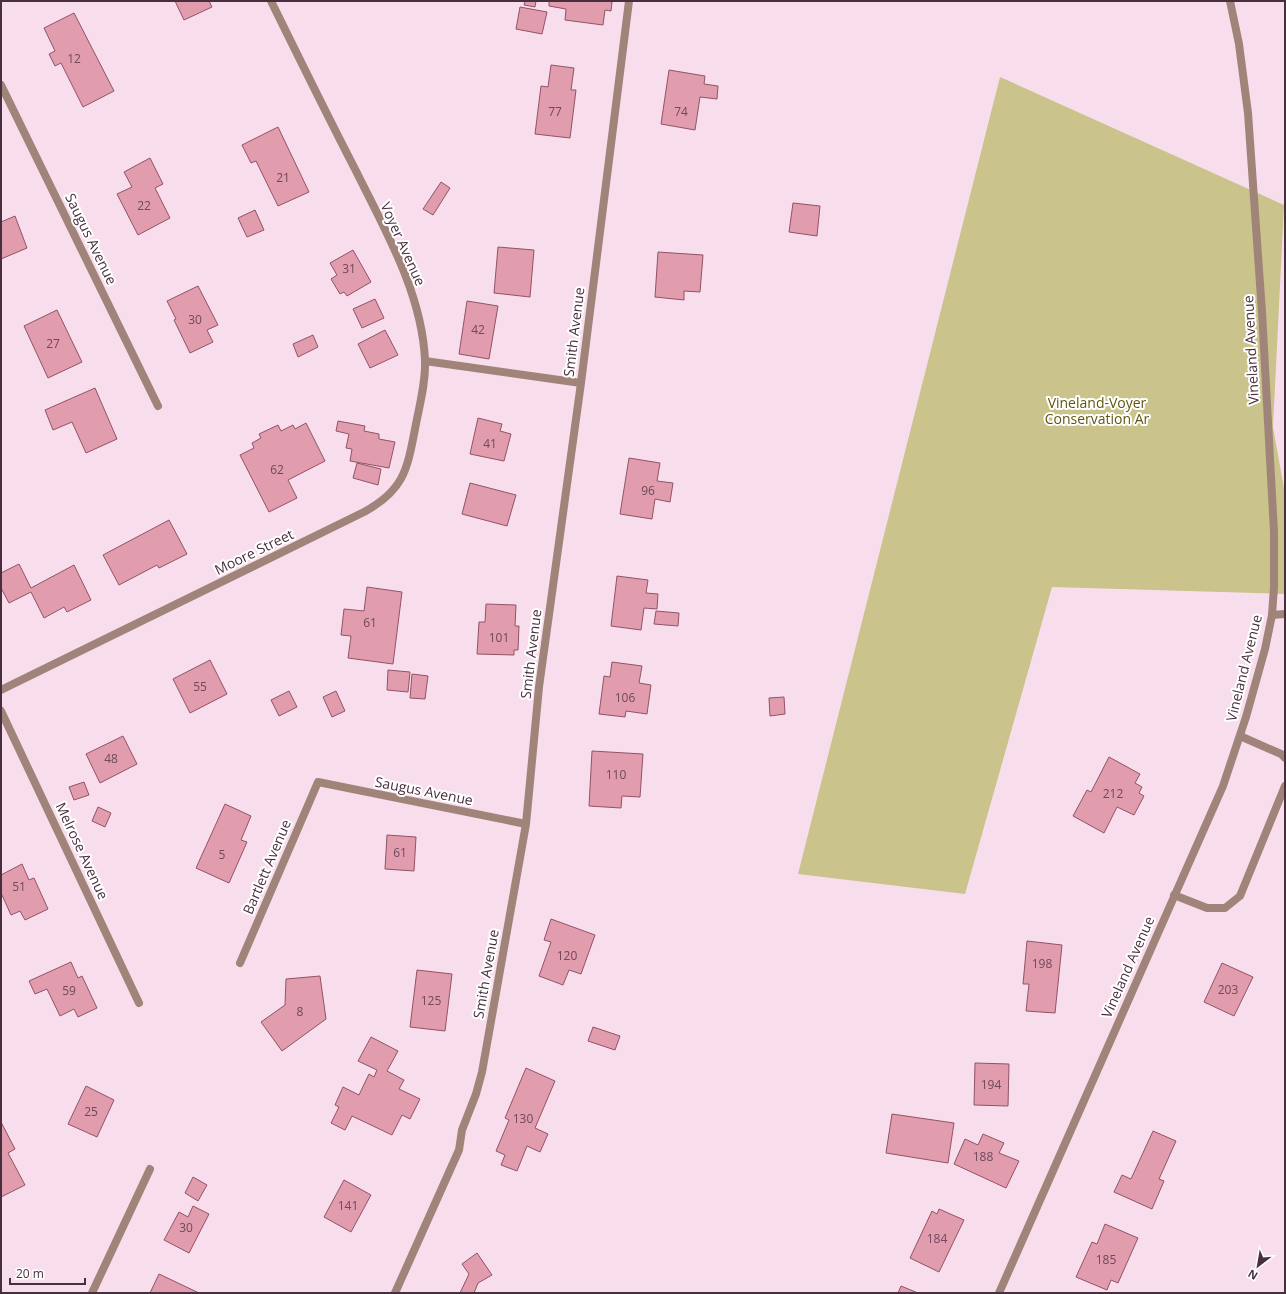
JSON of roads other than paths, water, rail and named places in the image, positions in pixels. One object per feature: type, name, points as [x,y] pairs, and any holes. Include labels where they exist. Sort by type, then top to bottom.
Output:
[{"type":"street","name":"Voyer Avenue","points":[[271,1],[392,245],[415,307],[421,331],[425,362]]},
{"type":"street","name":"Smith Avenue","points":[[395,1293],[459,1150],[462,1130],[476,1094],[490,1029],[526,824],[540,687],[581,384],[629,1]]},
{"type":"street","name":"Vineland Avenue","points":[[999,1293],[1223,786],[1240,736],[1262,660],[1272,615],[1274,532],[1262,312],[1248,113],[1239,44],[1230,1]]},
{"type":"street","name":"Saugus Avenue","points":[[1,84],[158,406]]},
{"type":"street","points":[[425,362],[581,384]]},
{"type":"street","name":"Moore Street","points":[[1,690],[380,503],[393,492],[408,464],[420,406],[425,362]]},
{"type":"street","points":[[1272,615],[1285,614]]},
{"type":"street","name":"Melrose Avenue","points":[[1,711],[139,1003]]},
{"type":"street","points":[[1240,736],[1281,754],[1285,758]]},
{"type":"street","name":"Saugus Avenue","points":[[318,782],[526,824]]},
{"type":"street","name":"Bartlett Avenue","points":[[240,963],[318,782]]},
{"type":"street","points":[[1174,896],[1207,908],[1225,908],[1240,896],[1285,786]]},
{"type":"street","points":[[92,1293],[150,1169]]},
{"type":"park label","name":"Vineland-Voyer Conservation Ar","points":[[1097,412]]}]
